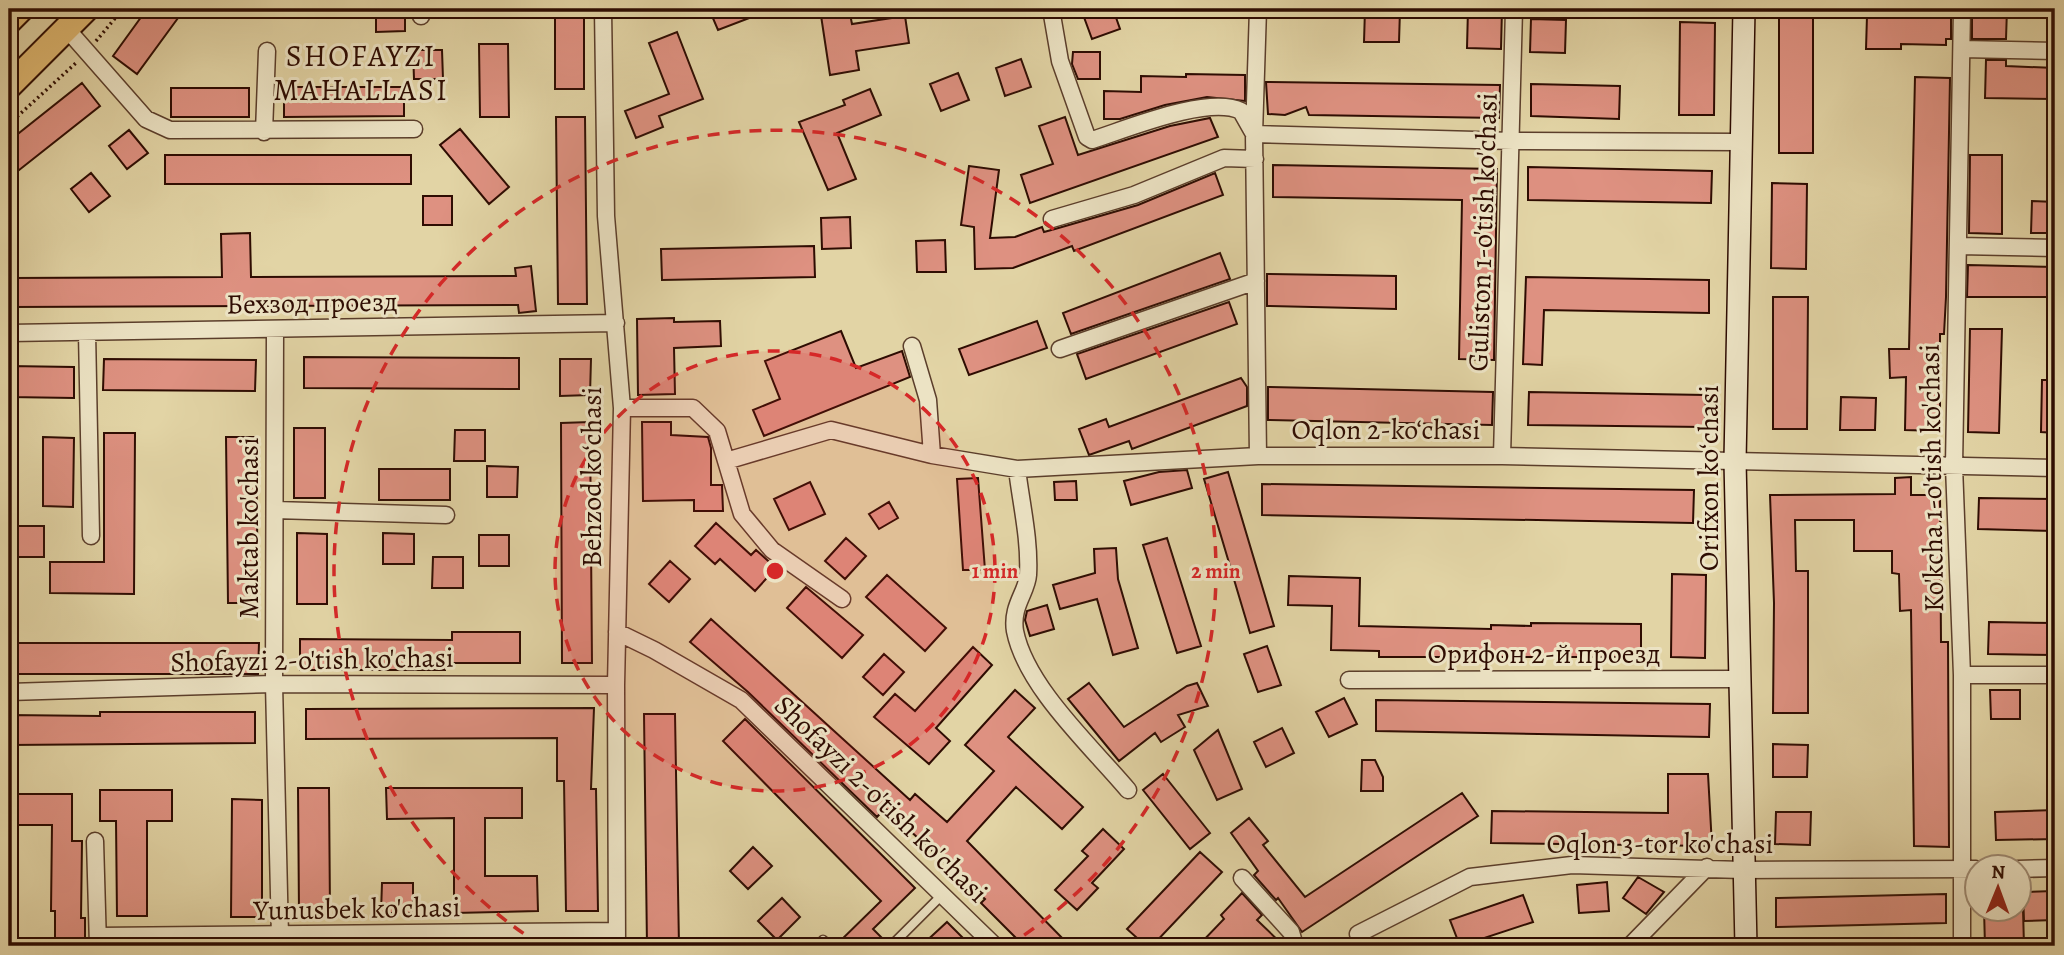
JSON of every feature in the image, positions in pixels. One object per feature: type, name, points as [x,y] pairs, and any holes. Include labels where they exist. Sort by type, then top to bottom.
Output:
[{"type":"main road","points":[[9,21],[21,9]]},
{"type":"main road","points":[[19,101],[66,28],[86,9]]},
{"type":"street","name":"Behzod ko‘chasi","points":[[603,9],[606,216],[622,408],[615,685],[617,939]]},
{"type":"street","points":[[1051,9],[1060,61],[1089,139],[1188,109],[1237,108],[1254,134]]},
{"type":"street","points":[[1258,9],[1254,134],[1258,456]]},
{"type":"street","name":"Guliston 1-o'tish ko'chasi","points":[[1502,457],[1513,141],[1514,9]]},
{"type":"street","name":"Orifxon koʻchasi","points":[[1744,9],[1735,461],[1742,870],[1746,946]]},
{"type":"street","name":"Ko'kcha 1-o'tish ko'chasi","points":[[1962,9],[1954,466],[1968,853]]},
{"type":"street","points":[[66,28],[146,119],[161,128],[178,132],[415,129]]},
{"type":"street","points":[[1962,50],[2055,51]]},
{"type":"street","points":[[264,132],[267,51]]},
{"type":"street","points":[[1254,134],[1513,141],[1740,142]]},
{"type":"street","points":[[1052,219],[1134,195],[1224,158],[1255,159]]},
{"type":"street","points":[[1959,246],[2055,248]]},
{"type":"street","points":[[1060,349],[1256,281]]},
{"type":"street","name":"Бехзод проезд","points":[[9,333],[275,331],[616,323]]},
{"type":"street","name":"Maktab ko'chasi","points":[[275,331],[274,684],[288,940]]},
{"type":"street","points":[[87,332],[90,537]]},
{"type":"street","points":[[912,346],[928,400],[932,455]]},
{"type":"street","points":[[622,408],[693,408],[717,431],[742,514],[772,550],[842,598]]},
{"type":"street","name":"Oqlon 2-ko‘chasi","points":[[726,461],[831,430],[932,455],[1017,469],[1258,456],[1502,457],[2055,468]]},
{"type":"street","points":[[1017,469],[1028,578],[1017,600],[1015,629],[1024,658],[1050,699],[1128,790]]},
{"type":"street","points":[[275,510],[446,515]]},
{"type":"street","name":"Shofayzi 2-o'tish ko'chasi","points":[[617,632],[654,650],[740,701],[995,946]]},
{"type":"street","points":[[1962,675],[2055,675]]},
{"type":"street","name":"Орифон 2-й проезд","points":[[1349,680],[1739,679]]},
{"type":"street","name":"Shofayzi 2-o'tish ko'chasi","points":[[9,692],[274,684],[615,685]]},
{"type":"street","points":[[95,841],[98,941]]},
{"type":"street","name":"Oqlon 3-tor ko'chasi","points":[[1358,934],[1470,877],[1572,865],[1742,870],[1962,869]]},
{"type":"street","points":[[1630,946],[1707,867]]},
{"type":"street","points":[[2032,869],[2055,868]]},
{"type":"street","points":[[1241,878],[1291,932],[1294,946]]},
{"type":"street","name":"Ko'kcha 1-o'tish ko'chasi","points":[[1962,946],[1964,923]]},
{"type":"street","name":"Yunusbek ko'chasi","points":[[98,941],[617,939]]},
{"type":"lane","points":[[891,946],[943,894]]},
{"type":"path","points":[[9,124],[19,101],[87,52],[123,9]]},
{"type":"building","points":[[147,9],[166,9],[178,18],[137,74],[113,56]]},
{"type":"building","points":[[376,9],[405,9],[405,31],[376,32]]},
{"type":"building","points":[[709,9],[770,9],[770,10],[718,30]]},
{"type":"building","points":[[820,9],[849,9],[852,24],[905,16],[909,43],[856,51],[859,70],[830,75]]},
{"type":"building","points":[[1081,9],[1113,9],[1120,29],[1092,39]]},
{"type":"building","points":[[1365,9],[1400,10],[1399,42],[1364,42]]},
{"type":"building","points":[[1468,9],[1502,9],[1501,49],[1467,48]]},
{"type":"building","points":[[1972,9],[2007,9],[2006,39],[1972,39]]},
{"type":"building","points":[[555,10],[584,10],[584,89],[555,89]]},
{"type":"building","points":[[1912,12],[1951,13],[1951,39],[1946,39],[1946,45],[1901,44],[1901,49],[1866,49],[1867,16],[1912,17]]},
{"type":"building","points":[[1779,14],[1813,15],[1813,153],[1779,153]]},
{"type":"building","points":[[1531,19],[1566,20],[1565,53],[1530,52]]},
{"type":"building","points":[[1680,22],[1715,23],[1714,115],[1679,115]]},
{"type":"building","points":[[677,32],[703,99],[659,116],[663,127],[636,138],[625,111],[669,94],[649,43]]},
{"type":"building","points":[[479,44],[508,44],[509,117],[480,117]]},
{"type":"building","points":[[413,50],[442,50],[443,79],[414,79]]},
{"type":"building","points":[[1073,52],[1100,52],[1100,79],[1078,79],[1072,64]]},
{"type":"building","points":[[1021,59],[1031,87],[1005,96],[996,68]]},
{"type":"building","points":[[1986,60],[2006,60],[2006,66],[2055,68],[2055,99],[1985,98]]},
{"type":"building","points":[[958,73],[969,100],[941,111],[930,84]]},
{"type":"building","points":[[1186,74],[1245,75],[1245,101],[1207,97],[1165,105],[1120,119],[1104,119],[1104,91],[1141,92],[1141,76],[1186,77]]},
{"type":"building","points":[[1915,77],[1950,78],[1946,297],[1944,334],[1940,334],[1940,431],[1905,430],[1906,377],[1890,378],[1889,349],[1909,349]]},
{"type":"building","points":[[1266,82],[1500,85],[1499,118],[1309,115],[1306,107],[1285,115],[1268,114]]},
{"type":"building","points":[[82,83],[100,106],[9,178],[9,141]]},
{"type":"building","points":[[1531,84],[1620,86],[1619,119],[1531,116]]},
{"type":"building","points":[[284,87],[404,87],[404,116],[284,117]]},
{"type":"building","points":[[171,88],[249,88],[249,117],[171,117]]},
{"type":"building","points":[[870,89],[881,115],[837,133],[856,179],[828,190],[799,122],[845,105],[843,100]]},
{"type":"building","points":[[556,117],[585,117],[587,304],[558,304]]},
{"type":"building","points":[[1065,117],[1078,155],[1170,126],[1210,118],[1218,137],[1030,203],[1021,175],[1053,164],[1039,126]]},
{"type":"building","points":[[460,129],[509,187],[489,204],[440,145]]},
{"type":"building","points":[[129,130],[148,153],[127,169],[109,146]]},
{"type":"building","points":[[165,155],[411,155],[411,184],[165,184]]},
{"type":"building","points":[[1970,155],[2002,155],[2002,234],[1969,233]]},
{"type":"building","points":[[1273,165],[1497,169],[1494,360],[1459,359],[1462,200],[1273,197]]},
{"type":"building","points":[[969,166],[999,170],[990,238],[1015,237],[1042,227],[1044,232],[1055,229],[1138,205],[1215,173],[1223,195],[1074,251],[1072,246],[1013,268],[975,269],[974,227],[961,225]]},
{"type":"building","points":[[1528,167],[1712,171],[1711,203],[1528,200]]},
{"type":"building","points":[[91,173],[110,196],[89,212],[71,189]]},
{"type":"building","points":[[1772,183],[1807,184],[1806,269],[1771,268]]},
{"type":"building","points":[[423,196],[452,196],[452,225],[423,225]]},
{"type":"building","points":[[2032,201],[2055,202],[2055,233],[2031,233]]},
{"type":"building","points":[[850,217],[851,248],[822,249],[821,218]]},
{"type":"building","points":[[250,233],[251,277],[516,276],[515,268],[531,266],[536,311],[519,313],[518,305],[12,307],[12,278],[222,277],[221,234]]},
{"type":"building","points":[[945,240],[946,272],[917,272],[916,241]]},
{"type":"building","points":[[814,246],[815,277],[662,280],[661,249]]},
{"type":"building","points":[[1220,253],[1230,279],[1071,334],[1063,313]]},
{"type":"building","points":[[1968,265],[2055,267],[2055,297],[1967,297]]},
{"type":"building","points":[[1267,274],[1396,276],[1396,309],[1267,306]]},
{"type":"building","points":[[1526,277],[1709,280],[1709,313],[1544,310],[1542,365],[1523,364]]},
{"type":"building","points":[[1773,297],[1808,297],[1807,429],[1773,429]]},
{"type":"building","points":[[1229,302],[1237,324],[1086,379],[1077,354]]},
{"type":"building","points":[[674,318],[674,322],[720,321],[721,346],[674,348],[675,394],[638,395],[637,319]]},
{"type":"building","points":[[1037,321],[1047,348],[969,375],[959,349]]},
{"type":"building","points":[[1970,329],[2002,329],[1999,433],[1968,432]]},
{"type":"building","points":[[841,331],[856,368],[902,351],[910,377],[764,436],[753,410],[780,399],[765,361]]},
{"type":"building","points":[[304,357],[519,358],[519,389],[304,388]]},
{"type":"building","points":[[104,359],[256,360],[255,391],[103,390]]},
{"type":"building","points":[[560,359],[591,359],[590,395],[560,396]]},
{"type":"building","points":[[9,366],[74,367],[74,398],[9,397]]},
{"type":"building","points":[[1241,378],[1247,387],[1247,406],[1132,449],[1129,441],[1089,455],[1079,429],[1106,419],[1109,427]]},
{"type":"building","points":[[2042,380],[2055,380],[2055,433],[2041,432]]},
{"type":"building","points":[[1268,387],[1493,392],[1492,425],[1268,420]]},
{"type":"building","points":[[1529,392],[1706,395],[1705,427],[1528,425]]},
{"type":"building","points":[[1841,397],[1876,398],[1875,430],[1840,430]]},
{"type":"building","points":[[590,422],[592,663],[562,663],[561,423]]},
{"type":"building","points":[[642,422],[671,422],[671,435],[708,437],[711,448],[711,485],[722,485],[723,511],[694,511],[694,500],[643,501]]},
{"type":"building","points":[[294,428],[325,428],[325,498],[294,498]]},
{"type":"building","points":[[455,430],[485,430],[485,461],[454,461]]},
{"type":"building","points":[[104,433],[135,433],[134,594],[50,593],[50,562],[104,562]]},
{"type":"building","points":[[43,437],[74,438],[73,507],[43,506]]},
{"type":"building","points":[[226,437],[256,437],[258,603],[228,603]]},
{"type":"building","points":[[487,466],[518,467],[517,497],[487,497]]},
{"type":"building","points":[[379,469],[450,469],[450,500],[379,500]]},
{"type":"building","points":[[1187,470],[1192,488],[1131,505],[1124,481],[1159,472]]},
{"type":"building","points":[[1228,472],[1274,626],[1250,633],[1204,479]]},
{"type":"building","points":[[1911,477],[1911,495],[1940,495],[1941,642],[1948,642],[1949,847],[1914,846],[1911,610],[1900,611],[1899,574],[1892,573],[1892,551],[1854,551],[1854,520],[1795,520],[1796,571],[1808,571],[1808,713],[1773,713],[1774,603],[1770,495],[1895,494],[1895,478]]},
{"type":"building","points":[[978,478],[985,570],[963,570],[957,479]]},
{"type":"building","points":[[1076,481],[1077,500],[1055,500],[1054,482]]},
{"type":"building","points":[[810,482],[825,514],[789,530],[774,499]]},
{"type":"building","points":[[1262,484],[1694,490],[1693,523],[1262,515]]},
{"type":"building","points":[[1979,498],[2055,499],[2055,531],[1978,529]]},
{"type":"building","points":[[889,502],[898,518],[879,529],[869,514]]},
{"type":"building","points":[[716,523],[751,555],[756,550],[776,568],[755,591],[720,559],[715,564],[695,546]]},
{"type":"building","points":[[13,526],[44,526],[44,557],[13,557]]},
{"type":"building","points":[[297,533],[327,534],[327,604],[297,604]]},
{"type":"building","points":[[383,533],[414,534],[414,564],[383,564]]},
{"type":"building","points":[[479,535],[509,535],[509,566],[479,566]]},
{"type":"building","points":[[846,538],[866,556],[845,579],[825,561]]},
{"type":"building","points":[[1167,538],[1201,646],[1177,653],[1143,545]]},
{"type":"building","points":[[1116,548],[1118,579],[1138,648],[1113,655],[1097,599],[1060,609],[1053,585],[1095,573],[1094,549]]},
{"type":"building","points":[[433,557],[463,557],[463,588],[432,588]]},
{"type":"building","points":[[670,561],[690,579],[669,602],[649,584]]},
{"type":"building","points":[[1672,574],[1706,575],[1705,658],[1671,657]]},
{"type":"building","points":[[887,575],[946,628],[925,651],[866,597]]},
{"type":"building","points":[[1289,576],[1360,578],[1359,626],[1491,629],[1491,625],[1531,626],[1531,623],[1641,624],[1641,657],[1379,657],[1379,651],[1331,650],[1332,606],[1288,605]]},
{"type":"building","points":[[806,587],[863,635],[842,658],[787,608]]},
{"type":"building","points":[[1047,605],[1054,629],[1030,636],[1025,620],[1027,611]]},
{"type":"building","points":[[711,619],[910,800],[915,794],[947,822],[994,771],[965,745],[1015,690],[1035,708],[1008,737],[1083,807],[1062,829],[1016,787],[967,841],[1070,946],[1024,946],[981,903],[985,899],[885,808],[877,817],[748,692],[690,642]]},
{"type":"building","points":[[1989,622],[2055,623],[2055,655],[1988,654]]},
{"type":"building","points":[[452,632],[520,632],[520,663],[445,663],[445,670],[300,670],[300,639],[452,640]]},
{"type":"building","points":[[9,643],[259,643],[258,674],[9,674]]},
{"type":"building","points":[[1267,646],[1281,685],[1258,692],[1244,654]]},
{"type":"building","points":[[973,647],[992,665],[936,728],[950,741],[929,764],[874,717],[895,694],[915,711]]},
{"type":"building","points":[[884,654],[904,672],[883,695],[863,677]]},
{"type":"building","points":[[1089,683],[1124,727],[1187,686],[1197,683],[1208,706],[1178,715],[1185,727],[1161,742],[1155,733],[1119,761],[1068,699]]},
{"type":"building","points":[[1990,690],[2020,690],[2020,719],[1991,719]]},
{"type":"building","points":[[1344,698],[1357,724],[1329,737],[1316,712]]},
{"type":"building","points":[[1376,700],[1710,704],[1709,737],[1376,731]]},
{"type":"building","points":[[594,708],[591,789],[596,789],[598,911],[566,911],[564,781],[557,781],[557,738],[306,739],[306,709]]},
{"type":"building","points":[[100,712],[255,712],[255,743],[9,745],[9,715],[100,716]]},
{"type":"building","points":[[644,714],[675,714],[679,946],[647,946]]},
{"type":"building","points":[[745,719],[915,888],[873,929],[881,937],[872,946],[835,946],[881,901],[723,741]]},
{"type":"building","points":[[1282,728],[1294,753],[1266,767],[1254,742]]},
{"type":"building","points":[[1218,730],[1242,789],[1217,800],[1194,750]]},
{"type":"building","points":[[1773,744],[1808,745],[1807,777],[1773,777]]},
{"type":"building","points":[[1362,760],[1375,760],[1383,777],[1383,791],[1361,791]]},
{"type":"building","points":[[1163,774],[1210,833],[1190,849],[1143,790]]},
{"type":"building","points":[[1668,774],[1708,774],[1712,846],[1491,843],[1492,811],[1668,813]]},
{"type":"building","points":[[298,788],[329,788],[330,913],[299,913]]},
{"type":"building","points":[[386,788],[522,788],[522,818],[485,818],[485,876],[537,876],[538,911],[454,913],[454,818],[387,819]]},
{"type":"building","points":[[100,790],[172,790],[172,821],[147,821],[147,916],[117,916],[116,821],[100,821]]},
{"type":"building","points":[[1462,793],[1478,816],[1302,932],[1278,898],[1276,900],[1254,875],[1258,871],[1231,833],[1249,818],[1268,841],[1263,845],[1305,897]]},
{"type":"building","points":[[9,794],[72,794],[72,841],[82,841],[81,918],[85,918],[85,946],[55,946],[55,911],[51,911],[52,825],[9,825]]},
{"type":"building","points":[[232,799],[262,800],[262,917],[231,917]]},
{"type":"building","points":[[2055,810],[2055,839],[1996,840],[1995,812]]},
{"type":"building","points":[[1776,812],[1811,812],[1810,845],[1775,844]]},
{"type":"building","points":[[1103,829],[1124,849],[1092,883],[1098,888],[1077,910],[1055,890],[1088,856],[1082,851]]},
{"type":"building","points":[[753,847],[772,866],[748,889],[730,871]]},
{"type":"building","points":[[1200,852],[1222,872],[1152,946],[1146,946],[1127,929]]},
{"type":"building","points":[[1638,877],[1664,892],[1646,914],[1623,898]]},
{"type":"building","points":[[1607,882],[1609,911],[1579,913],[1577,885]]},
{"type":"building","points":[[382,883],[413,883],[413,913],[381,913]]},
{"type":"building","points":[[2053,891],[2054,920],[2032,921],[2032,892]]},
{"type":"building","points":[[1242,893],[1262,915],[1257,920],[1284,946],[1198,946],[1224,919],[1221,915]]},
{"type":"building","points":[[1946,894],[1946,923],[1776,927],[1776,898]]},
{"type":"building","points":[[1523,895],[1533,922],[1460,946],[1450,920]]},
{"type":"building","points":[[782,898],[800,917],[777,940],[758,921]]},
{"type":"building","points":[[947,922],[971,946],[921,946]]},
{"type":"building","points":[[1984,923],[2023,923],[2024,946],[1985,946]]},
{"type":"district","name":"SHOFAYZI MAHALLASI","points":[[361,73]]}]
